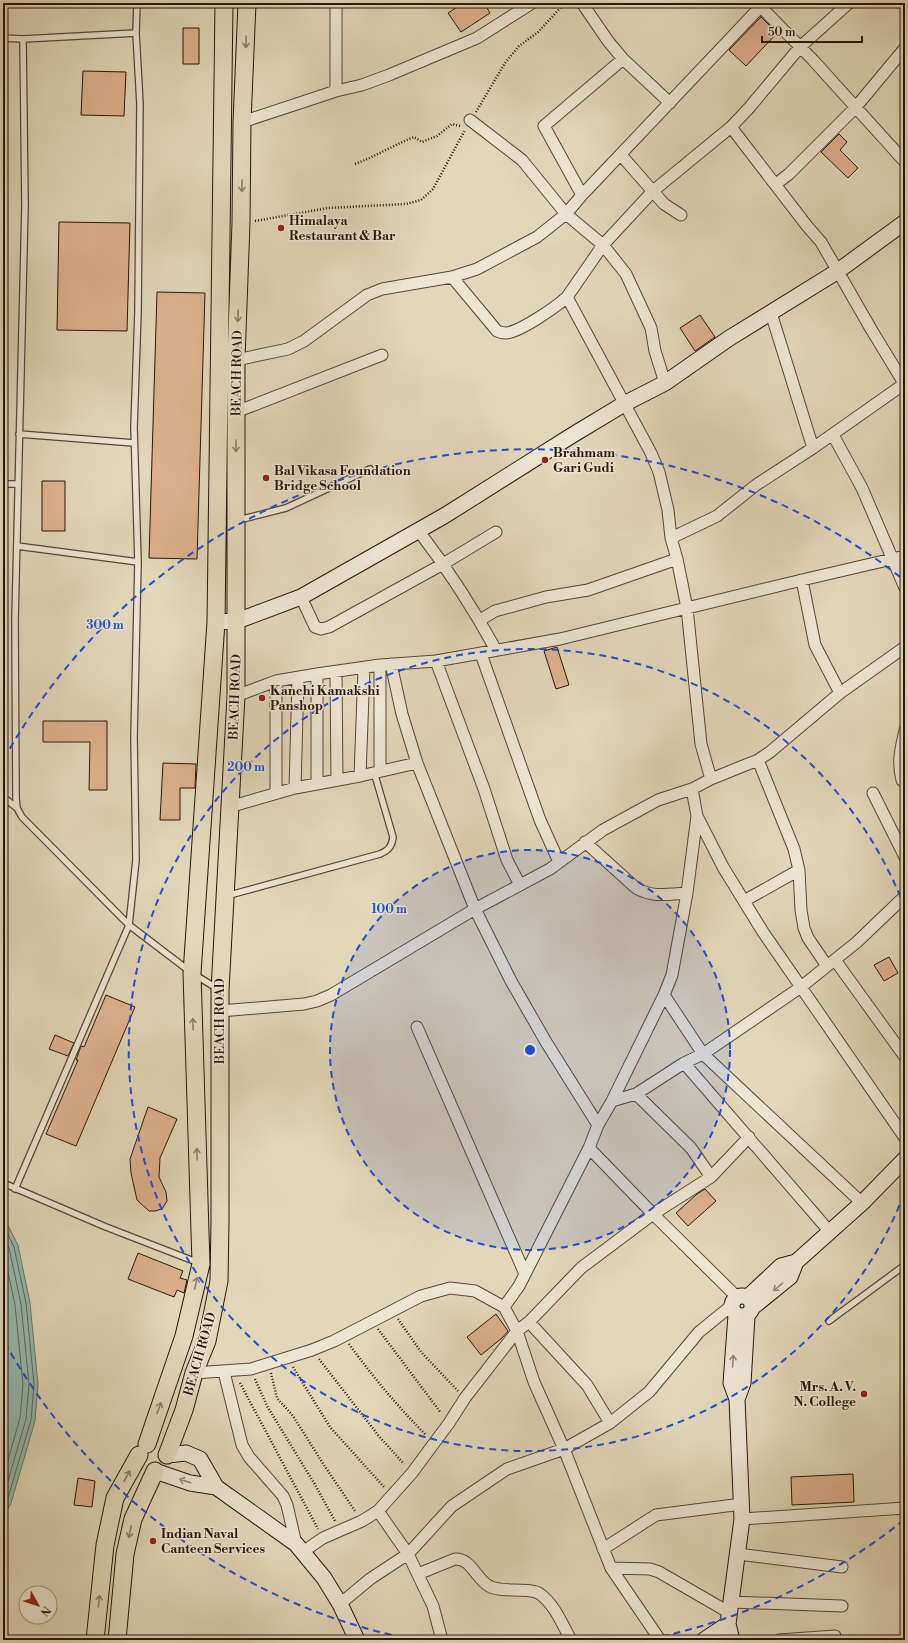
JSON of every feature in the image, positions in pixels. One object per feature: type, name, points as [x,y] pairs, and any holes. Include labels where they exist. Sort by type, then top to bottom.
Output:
[{"type":"main road","name":"BEACH ROAD","points":[[95,1640],[105,1545],[115,1498],[143,1450],[184,1336],[201,1264],[192,973],[216,622],[224,3]]},
{"type":"main road","name":"BEACH ROAD","points":[[167,1455],[184,1410],[194,1373],[207,1341],[219,1281],[220,990],[236,696],[236,360],[241,223],[242,122],[247,3]]},
{"type":"main road","points":[[221,167],[242,167]]},
{"type":"main road","points":[[151,1443],[159,1444],[166,1450],[166,1463],[163,1467],[155,1471],[151,1471],[143,1467],[139,1459],[143,1450],[151,1443]]},
{"type":"main road","points":[[117,1640],[126,1554],[133,1519],[155,1471]]},
{"type":"street","points":[[242,122],[336,91],[362,85],[389,75],[477,38],[532,3]]},
{"type":"street","points":[[582,3],[608,41],[623,59],[670,103]]},
{"type":"street","points":[[452,277],[497,331],[505,334],[514,331],[551,311],[567,297],[603,245],[653,191],[731,127],[749,108],[800,47],[849,3]]},
{"type":"street","points":[[336,91],[340,4]]},
{"type":"street","points":[[236,360],[288,349],[304,341],[367,295],[382,288],[452,277],[477,269],[537,237],[566,214],[582,194],[670,103],[760,4],[855,108],[872,124],[905,162]]},
{"type":"street","points":[[776,184],[855,108],[905,48]]},
{"type":"street","points":[[582,194],[544,126],[623,59]]},
{"type":"street","points":[[470,120],[522,160],[566,214],[603,245],[626,274],[651,328],[655,351],[665,383]]},
{"type":"street","points":[[671,538],[716,516],[756,485],[833,435],[905,384],[821,242],[731,127]]},
{"type":"street","points":[[621,155],[664,204],[681,215]]},
{"type":"street","points":[[216,622],[237,621],[301,598],[450,512],[624,404],[665,383],[728,339],[838,271],[905,222]]},
{"type":"street","points":[[567,297],[651,453],[659,472],[668,510],[671,538],[677,559],[686,608],[701,744],[711,779]]},
{"type":"street","points":[[771,313],[813,448]]},
{"type":"street","points":[[236,412],[382,355]]},
{"type":"street","points":[[833,435],[862,488],[894,559],[905,588]]},
{"type":"street","points":[[418,530],[443,564],[480,620],[496,650]]},
{"type":"street","points":[[301,598],[315,627],[321,629],[325,628],[443,564],[496,532]]},
{"type":"street","points":[[236,696],[276,682],[317,674],[386,665],[436,661],[560,639],[905,556]]},
{"type":"street","points":[[480,620],[496,611],[546,597],[588,590],[677,559]]},
{"type":"street","points":[[802,580],[815,645],[840,693]]},
{"type":"street","points":[[220,1011],[304,1004],[317,1001],[331,995],[475,909],[550,869],[603,830],[658,800],[692,789],[711,779],[758,760],[770,752],[840,693],[905,647]]},
{"type":"street","points":[[481,654],[540,820],[559,862]]},
{"type":"street","points":[[436,661],[484,789],[507,860],[520,884]]},
{"type":"street","points":[[386,665],[417,763],[475,909],[511,981],[546,1042],[598,1125]]},
{"type":"street","points":[[377,772],[386,665]]},
{"type":"street","points":[[360,776],[364,668]]},
{"type":"street","points":[[336,672],[337,780]]},
{"type":"street","points":[[317,674],[317,784]]},
{"type":"street","points":[[295,788],[298,678]]},
{"type":"street","points":[[276,682],[276,793]]},
{"type":"street","points":[[905,730],[899,758],[899,768],[902,780],[905,780]]},
{"type":"street","points":[[758,760],[794,849],[799,870],[801,910],[804,928],[808,938],[831,963],[905,1057]]},
{"type":"street","points":[[229,807],[295,788],[360,776],[417,763]]},
{"type":"street","points":[[692,789],[697,816],[723,867],[763,932],[905,1138]]},
{"type":"street","points":[[874,794],[905,857]]},
{"type":"street","points":[[504,1306],[519,1286],[590,1148],[598,1125],[612,1101],[664,995],[672,975],[687,893],[697,816]]},
{"type":"street","points":[[586,842],[636,888],[645,893],[655,895],[687,893]]},
{"type":"street","points":[[744,901],[799,870]]},
{"type":"street","points":[[612,1101],[636,1094],[703,1054],[800,987],[857,942],[905,896]]},
{"type":"street","points":[[664,995],[703,1054],[862,1203]]},
{"type":"street","points":[[417,1027],[525,1274]]},
{"type":"street","points":[[684,1064],[830,1232]]},
{"type":"street","points":[[636,1094],[691,1148],[711,1177]]},
{"type":"street","points":[[300,1548],[340,1529],[362,1521],[378,1511],[412,1473],[449,1423],[465,1398],[517,1331],[530,1322],[581,1268],[653,1214],[711,1177],[749,1137]]},
{"type":"street","points":[[590,1148],[742,1306]]},
{"type":"street","points":[[340,1604],[370,1579],[408,1554],[452,1506],[507,1469],[564,1449],[610,1423],[649,1392],[699,1332],[742,1306],[781,1266],[796,1262],[862,1203],[905,1159]]},
{"type":"street","points":[[194,1373],[229,1372],[251,1369],[312,1350],[373,1322],[421,1296],[450,1288],[475,1291],[504,1306],[517,1331],[534,1382],[564,1449],[611,1568],[660,1640]]},
{"type":"street","points":[[732,1640],[730,1613],[742,1512],[737,1399],[731,1383],[742,1306]]},
{"type":"street","points":[[530,1322],[587,1385],[610,1423]]},
{"type":"street","points":[[229,1372],[242,1445],[250,1457],[283,1496],[300,1548]]},
{"type":"street","points":[[167,1455],[186,1453],[200,1459],[216,1487],[300,1548],[324,1578],[340,1604],[357,1640]]},
{"type":"street","points":[[155,1471],[190,1483],[216,1487]]},
{"type":"street","points":[[603,1549],[656,1515],[905,1508]]},
{"type":"street","points":[[378,1511],[408,1554],[418,1574],[433,1606],[442,1640]]},
{"type":"street","points":[[738,1554],[842,1567]]},
{"type":"street","points":[[418,1574],[461,1558],[480,1580],[490,1587],[539,1592],[552,1605],[571,1640]]},
{"type":"street","points":[[611,1568],[650,1569],[659,1572],[730,1613],[842,1606]]},
{"type":"street","points":[[704,1640],[730,1613]]},
{"type":"street","points":[[779,1640],[835,1636]]},
{"type":"lane","points":[[15,1188],[129,925],[136,860],[134,737],[138,562],[134,443],[138,312],[140,104],[136,33],[137,3]]},
{"type":"lane","points":[[3,38],[23,39],[136,33]]},
{"type":"lane","points":[[17,808],[15,620],[25,205],[23,39]]},
{"type":"lane","points":[[19,434],[134,443]]},
{"type":"lane","points":[[237,521],[286,508],[370,469]]},
{"type":"lane","points":[[3,484],[18,484]]},
{"type":"lane","points":[[17,546],[138,562]]},
{"type":"lane","points":[[224,896],[380,854],[388,850],[392,844],[393,836],[377,772]]},
{"type":"lane","points":[[3,796],[17,808],[22,817],[129,925],[192,973],[220,990]]},
{"type":"lane","points":[[3,1183],[106,1227],[201,1264]]},
{"type":"lane","points":[[829,1321],[905,1265]]},
{"type":"path","points":[[470,120],[505,64],[519,46],[538,32],[565,3]]},
{"type":"path","points":[[241,223],[328,208],[406,204],[421,200],[433,189],[466,127],[452,124],[436,136],[422,142],[414,137],[356,164]]},
{"type":"path","points":[[393,1311],[420,1352],[465,1398]]},
{"type":"path","points":[[373,1322],[449,1423]]},
{"type":"path","points":[[343,1336],[369,1371],[404,1413],[434,1443]]},
{"type":"path","points":[[312,1350],[378,1435],[412,1473]]},
{"type":"path","points":[[286,1357],[330,1427],[392,1496]]},
{"type":"path","points":[[268,1363],[277,1398],[293,1416],[362,1521]]},
{"type":"path","points":[[251,1369],[267,1406],[340,1529]]},
{"type":"path","points":[[229,1372],[323,1538]]},
{"type":"water","points":[[3,1216],[18,1245],[30,1303],[38,1384],[35,1421],[11,1503],[3,1518]]},
{"type":"building","points":[[463,3],[484,3],[490,13],[461,32],[448,13]]},
{"type":"building","points":[[761,17],[777,33],[746,66],[729,50]]},
{"type":"building","points":[[183,28],[199,28],[199,64],[183,64]]},
{"type":"building","points":[[83,71],[126,72],[124,116],[81,115]]},
{"type":"building","points":[[839,134],[847,142],[840,150],[858,168],[848,178],[821,152]]},
{"type":"building","points":[[59,222],[130,223],[127,331],[57,330]]},
{"type":"building","points":[[157,292],[205,293],[197,559],[149,558]]},
{"type":"building","points":[[700,315],[715,337],[695,351],[680,328]]},
{"type":"building","points":[[42,481],[65,481],[65,531],[42,531]]},
{"type":"building","points":[[557,647],[569,685],[556,689],[544,651]]},
{"type":"building","points":[[43,721],[107,721],[107,790],[89,790],[90,742],[43,742]]},
{"type":"building","points":[[163,763],[196,764],[195,788],[180,788],[180,820],[160,820]]},
{"type":"building","points":[[889,957],[898,973],[884,981],[874,965]]},
{"type":"building","points":[[106,995],[135,1007],[76,1146],[46,1134],[78,1060],[76,1060],[81,1046],[84,1047]]},
{"type":"building","points":[[55,1035],[74,1043],[68,1056],[49,1049]]},
{"type":"building","points":[[148,1107],[177,1119],[160,1158],[159,1177],[166,1192],[167,1201],[162,1209],[155,1211],[149,1211],[137,1200],[131,1173],[130,1159]]},
{"type":"building","points":[[705,1189],[716,1201],[688,1226],[676,1213],[697,1194]]},
{"type":"building","points":[[138,1253],[183,1271],[180,1278],[187,1280],[184,1293],[177,1290],[174,1297],[128,1279]]},
{"type":"building","points":[[496,1314],[508,1331],[502,1338],[481,1355],[467,1337]]},
{"type":"building","points":[[853,1474],[854,1502],[792,1505],[791,1477]]},
{"type":"building","points":[[78,1478],[95,1481],[92,1507],[74,1505]]},
{"type":"place","name":"Himalaya Restaurant & Bar","points":[[281,228]]},
{"type":"place","name":"Brahmam Gari Gudi","points":[[545,460]]},
{"type":"place","name":"Bal Vikasa Foundation Bridge School","points":[[266,478]]},
{"type":"place","name":"Kanchi Kamakshi Panshop","points":[[262,698]]},
{"type":"place","name":"Mrs. A. V. N. College","points":[[864,1394]]},
{"type":"place","name":"Indian Naval Canteen Services","points":[[153,1541]]}]
